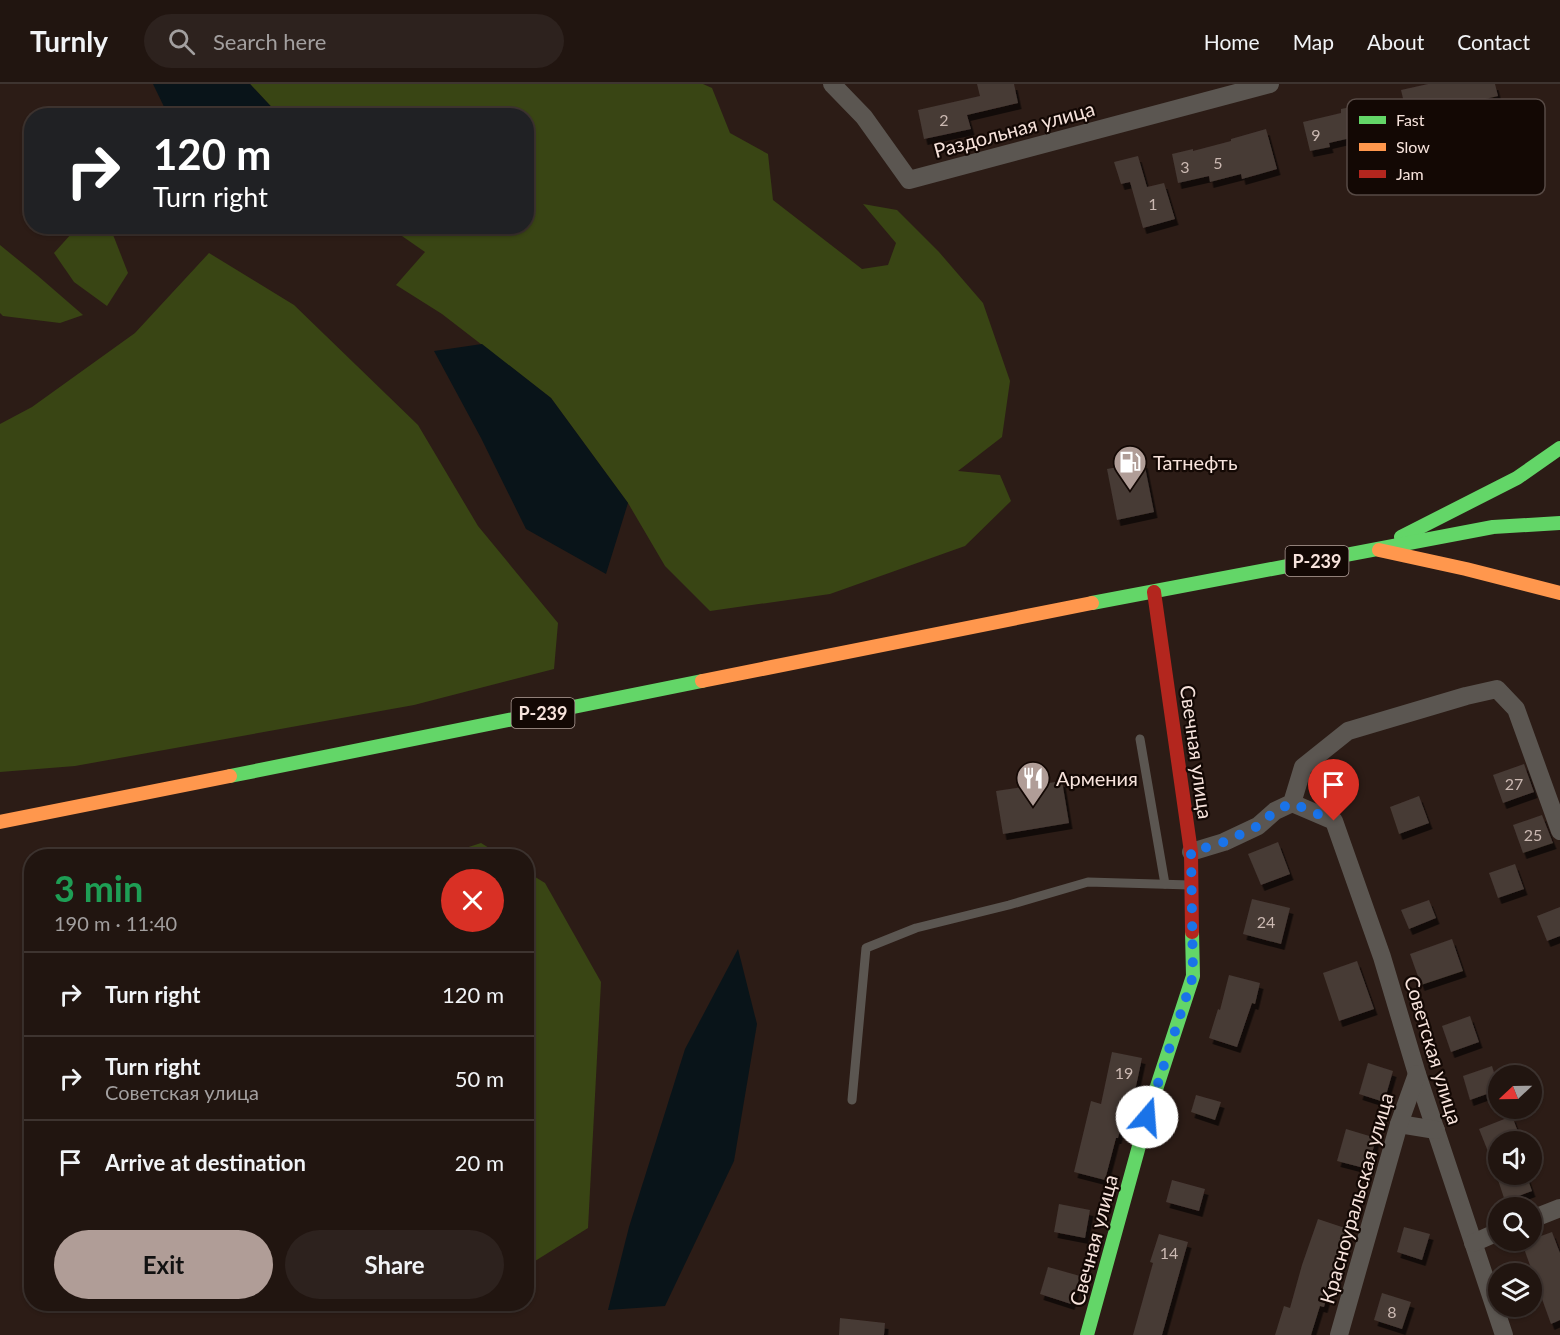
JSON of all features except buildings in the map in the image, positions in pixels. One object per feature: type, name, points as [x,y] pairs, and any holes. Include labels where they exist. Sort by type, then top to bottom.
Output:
[{"type":"main road","points":[[1377,549],[1517,478],[1560,448]]},
{"type":"main road","name":"Р-239","points":[[0,822],[1154,592],[1493,527],[1549,509]]},
{"type":"main road","name":"Р-239","points":[[1493,527],[1560,523]]},
{"type":"main road","points":[[1377,549],[1560,593]]},
{"type":"main road","name":"Свечная улица","points":[[1087,1335],[1147,1117],[1193,976],[1191,852],[1154,592]]},
{"type":"street","name":"Раздольная улица","points":[[832,84],[864,117],[909,180],[1269,84]]},
{"type":"street","points":[[1191,852],[1224,842],[1258,826],[1275,811],[1292,803],[1303,767],[1348,731],[1497,689],[1516,709],[1560,831]]},
{"type":"street","name":"Советская улица","points":[[1292,803],[1334,821],[1382,957],[1417,1074],[1504,1335]]},
{"type":"street","name":"Красноуральская улица","points":[[1339,1335],[1399,1124],[1417,1074]]},
{"type":"street","points":[[1399,1124],[1436,1130]]},
{"type":"street","points":[[1542,1215],[1560,1208]]},
{"type":"street","points":[[1473,1243],[1488,1236]]},
{"type":"lane","points":[[1140,739],[1165,884]]},
{"type":"lane","points":[[852,1100],[866,948],[916,928],[1010,905],[1088,882],[1193,885]]},
{"type":"green space","points":[[250,84],[703,84],[712,88],[730,133],[768,154],[773,200],[862,269],[888,265],[896,243],[863,204],[897,210],[939,252],[983,303],[1010,381],[1002,437],[958,471],[1000,475],[1011,501],[965,546],[830,594],[710,611],[665,566],[628,503],[551,398],[442,314],[396,285],[425,252],[399,234],[534,234],[534,108],[272,108]]},
{"type":"green space","points":[[71,234],[113,234],[128,273],[107,306],[74,282],[54,253]]},
{"type":"green space","points":[[0,245],[83,315],[60,323],[3,316],[0,313]]},
{"type":"green space","points":[[209,253],[294,305],[418,425],[478,526],[558,623],[554,669],[414,705],[75,766],[0,772],[0,424],[32,407],[135,333]]},
{"type":"green space","points":[[481,843],[491,849],[463,849]]},
{"type":"green space","points":[[534,876],[545,883],[601,982],[588,1228],[534,1262]]},
{"type":"shaded area","points":[[153,84],[250,84],[272,108],[165,108]]},
{"type":"shaded area","points":[[482,344],[551,398],[628,503],[606,574],[526,529],[481,438],[434,351]]},
{"type":"shaded area","points":[[738,949],[757,1024],[734,1161],[665,1306],[608,1310],[629,1227],[685,1049]]},
{"type":"traffic: fast","points":[[1401,537],[1517,478],[1560,448]]},
{"type":"traffic: fast","points":[[1092,603],[1493,527],[1560,523]]},
{"type":"traffic: fast","points":[[230,776],[702,681]]},
{"type":"traffic: fast","points":[[1087,1335],[1147,1117],[1193,976],[1192,932]]},
{"type":"traffic: slow","points":[[1379,550],[1560,593]]},
{"type":"traffic: slow","points":[[702,681],[1092,603]]},
{"type":"traffic: slow","points":[[0,822],[230,776]]},
{"type":"traffic: jam","points":[[1154,592],[1191,852],[1192,932]]},
{"type":"place","name":"Татнефть","points":[[1130,491]]},
{"type":"place","name":"Армения","points":[[1033,807]]},
{"type":"route","points":[[1147,1117],[1193,976],[1191,852],[1224,842],[1258,826],[1275,811],[1292,803],[1334,821]]}]
